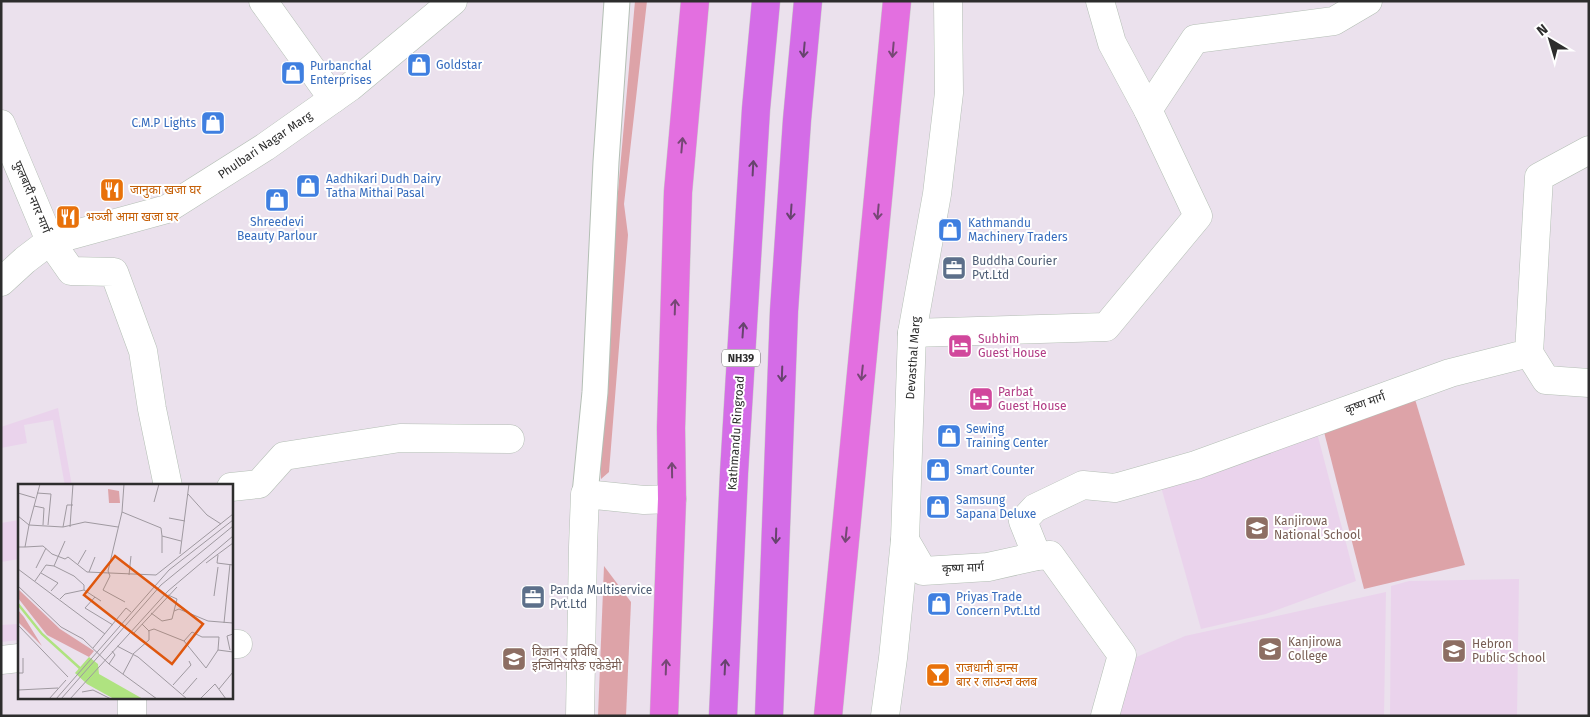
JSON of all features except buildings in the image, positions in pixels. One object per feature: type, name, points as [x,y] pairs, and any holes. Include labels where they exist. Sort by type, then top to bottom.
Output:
[{"type":"highway","name":"Kathmandu Ringroad","points":[[723,716],[734,473],[756,109],[766,1]]},
{"type":"highway","points":[[769,716],[784,311],[797,120],[808,1]]},
{"type":"main road","points":[[664,716],[672,499],[671,428],[678,192],[695,1]]},
{"type":"main road","points":[[828,716],[897,1]]},
{"type":"street","points":[[263,1],[333,99]]},
{"type":"street","name":"Phulbari Nagar Marg","points":[[50,241],[167,209],[265,147],[350,87],[453,1]]},
{"type":"street","name":"Devasthal Marg","points":[[885,716],[906,540],[912,333],[937,194],[949,93],[948,1]]},
{"type":"street","points":[[912,333],[1106,327],[1198,216],[1148,110],[1112,43],[1100,1]]},
{"type":"street","points":[[1148,110],[1195,39],[1334,21],[1368,1]]},
{"type":"street","name":"फुलबारी नगर मार्ग","points":[[1,124],[50,241],[71,271],[114,272],[143,352],[152,409],[168,484]]},
{"type":"street","points":[[1589,150],[1539,177],[1529,353],[1546,380],[1589,383]]},
{"type":"street","points":[[1,282],[50,241]]},
{"type":"street","name":"कृष्ण मार्ग","points":[[906,540],[923,571],[988,567],[1037,556],[1023,520],[1035,508],[1083,485],[1115,488],[1196,465],[1450,373],[1529,353]]},
{"type":"street","points":[[232,487],[259,484],[284,456],[400,438],[510,439]]},
{"type":"street","points":[[580,716],[582,547],[586,494],[644,500],[672,499]]},
{"type":"street","points":[[1037,556],[1050,555],[1122,655],[1106,716]]},
{"type":"street","points":[[1,660],[18,658]]},
{"type":"street","points":[[132,700],[132,716]]},
{"type":"lane","points":[[586,494],[595,392],[606,162],[617,1]]},
{"type":"shaded area","points":[[635,1],[647,1],[624,204],[628,235],[609,472],[601,479],[598,416]]},
{"type":"shaded area","points":[[1411,386],[1465,565],[1364,589],[1321,420]]},
{"type":"shaded area","points":[[58,408],[72,484],[65,484],[53,420],[24,425],[27,443],[1,448],[1,427]]},
{"type":"shaded area","name":"Kanjirowa National School","points":[[1316,429],[1356,581],[1266,614],[1201,629],[1158,476]]},
{"type":"shaded area","points":[[18,520],[18,559],[1,562],[1,523]]},
{"type":"shaded area","points":[[604,566],[631,602],[626,716],[598,716]]},
{"type":"shaded area","name":"Hebron Public School","points":[[1519,579],[1517,716],[1390,716],[1391,586],[1409,581]]},
{"type":"shaded area","name":"Kanjirowa College","points":[[1386,592],[1384,716],[1109,716],[1125,662],[1185,636]]},
{"type":"shaded area","points":[[18,624],[18,640],[1,642],[1,625]]},
{"type":"place","name":"Goldstar","points":[[419,65]]},
{"type":"place","name":"Purbanchal Enterprises","points":[[293,73]]},
{"type":"place","name":"C.M.P Lights","points":[[213,123]]},
{"type":"place","name":"Aadhikari Dudh Dairy Tatha Mithai Pasal","points":[[308,186]]},
{"type":"place","name":"जानुका खजा घर","points":[[112,190]]},
{"type":"place","name":"Shreedevi Beauty Parlour","points":[[277,200]]},
{"type":"place","name":"भञ्जी आमा खजा घर","points":[[68,217]]},
{"type":"place","name":"Kathmandu Machinery Traders","points":[[950,230]]},
{"type":"place","name":"Buddha Courier Pvt.Ltd","points":[[954,268]]},
{"type":"place","name":"Subhim Guest House","points":[[960,346]]},
{"type":"place","name":"Parbat Guest House","points":[[981,399]]},
{"type":"place","name":"Sewing Training Center","points":[[949,436]]},
{"type":"place","name":"Smart Counter","points":[[938,470]]},
{"type":"place","name":"Samsung Sapana Deluxe","points":[[938,507]]},
{"type":"place","name":"Kanjirowa National School","points":[[1257,528]]},
{"type":"place","name":"Panda Multiservice Pvt.Ltd","points":[[533,597]]},
{"type":"place","name":"Priyas Trade Concern Pvt.Ltd","points":[[939,604]]},
{"type":"place","name":"Kanjirowa College","points":[[1270,649]]},
{"type":"place","name":"Hebron Public School","points":[[1454,651]]},
{"type":"place","name":"विज्ञान र प्रविधि इन्जिनियरिङ एकेडेमी","points":[[514,659]]},
{"type":"place","name":"राजधानी डान्स बार र लाउन्ज क्लब","points":[[938,675]]}]
